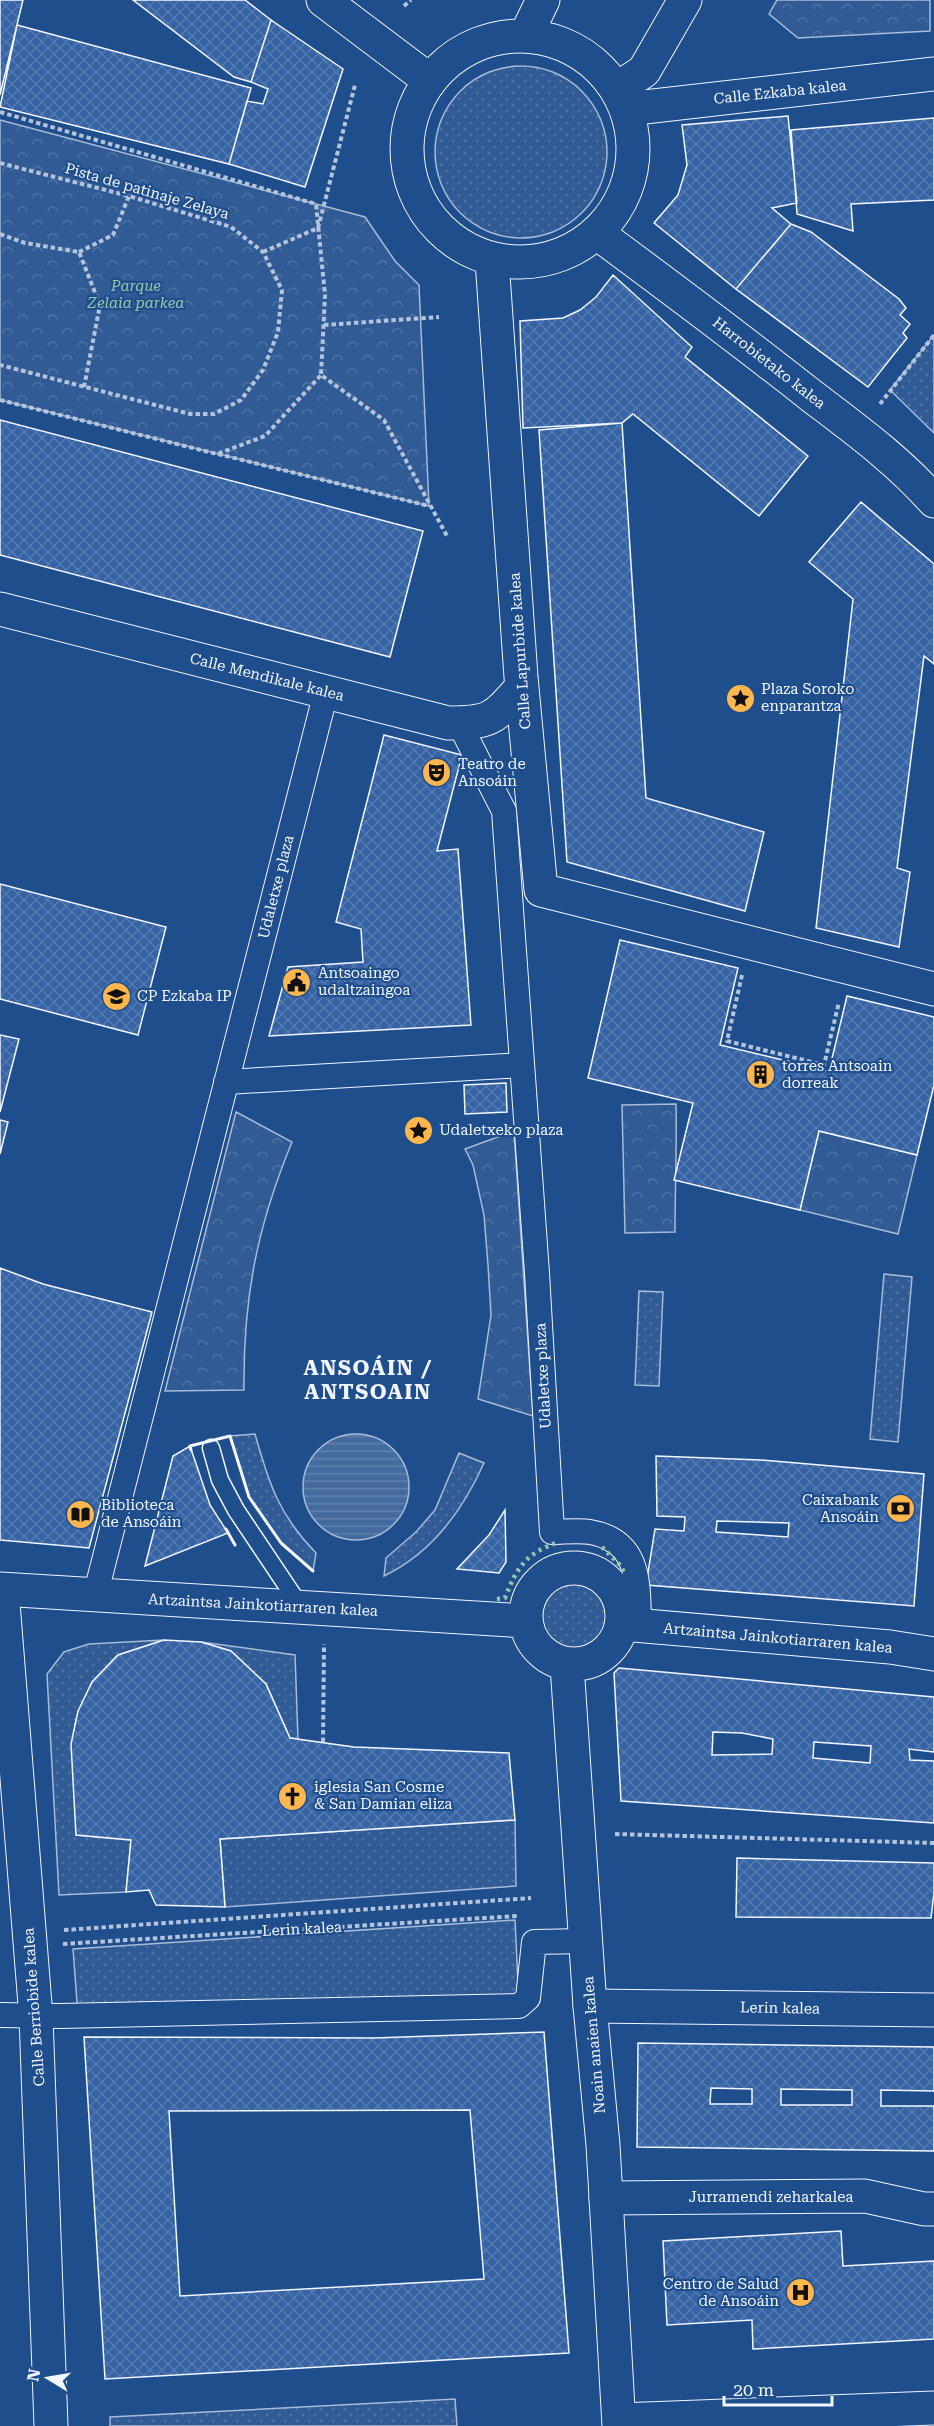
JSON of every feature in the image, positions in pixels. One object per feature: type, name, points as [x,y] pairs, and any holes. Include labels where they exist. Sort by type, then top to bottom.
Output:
[{"type":"street","points":[[323,0],[429,80]]},
{"type":"street","points":[[526,34],[543,0]]},
{"type":"street","points":[[622,99],[644,71],[685,0]]},
{"type":"street","points":[[526,34],[562,42],[593,61],[622,99],[634,142],[630,175],[618,207],[597,233],[566,253],[530,263],[492,260],[459,245],[431,220],[413,187],[406,151],[412,114],[429,80],[456,55],[489,39],[526,34]]},
{"type":"street","name":"Calle Ezkaba kalea","points":[[622,99],[934,74]]},
{"type":"street","name":"Harrobietako kalea","points":[[597,233],[744,342],[859,433],[915,478],[934,501]]},
{"type":"street","name":"Calle Lapurbide kalea","points":[[492,260],[522,687],[541,890],[934,989]]},
{"type":"street","name":"Calle Mendikale kalea","points":[[0,609],[448,723],[478,723],[495,717],[522,687]]},
{"type":"street","name":"Udaletxe plaza","points":[[96,1596],[326,692]]},
{"type":"street","name":"Udaletxe plaza","points":[[459,723],[504,811],[552,1532],[590,1532],[615,1541],[631,1556],[638,1584],[631,1625]]},
{"type":"street","points":[[226,1082],[522,1065]]},
{"type":"street","points":[[564,1569],[587,1569],[608,1581],[631,1625],[612,1647],[592,1662],[567,1665],[547,1657],[532,1641],[525,1621],[529,1598],[543,1579],[564,1569]]},
{"type":"street","name":"Artzaintsa Jainkotiarraren kalea","points":[[1,1590],[525,1621]]},
{"type":"street","name":"Calle Berriobide kalea","points":[[1,1590],[42,1939],[36,2017],[51,2426]]},
{"type":"street","name":"Artzaintsa Jainkotiarraren kalea","points":[[631,1625],[890,1647],[934,1654]]},
{"type":"street","name":"Noain anaien kalea","points":[[567,1665],[590,2006],[603,2145],[619,2423]]},
{"type":"street","points":[[0,2015],[36,2017],[519,2006],[528,1998],[534,1942],[586,1941]]},
{"type":"street","name":"Lerin kalea","points":[[590,2006],[934,2010]]},
{"type":"street","name":"Jurramendi zeharkalea","points":[[606,2198],[865,2196],[924,2209],[934,2209]]},
{"type":"street","points":[[619,2423],[934,2408]]},
{"type":"lane","points":[[211,1448],[220,1480],[236,1510],[301,1607]]},
{"type":"path","points":[[404,6],[411,0]]},
{"type":"path","points":[[318,228],[355,85]]},
{"type":"path","points":[[0,112],[316,204],[325,295],[321,375],[265,436],[217,453]]},
{"type":"path","name":"Pista de patinaje Zelaya","points":[[0,163],[129,196],[231,227],[263,252],[282,290],[278,332],[263,370],[241,400],[214,414],[190,414],[0,365]]},
{"type":"path","points":[[0,234],[25,243],[80,252],[113,235],[129,196]]},
{"type":"path","points":[[263,252],[318,228]]},
{"type":"path","points":[[80,252],[100,305],[84,387]]},
{"type":"path","points":[[324,325],[439,317]]},
{"type":"path","points":[[874,411],[934,334]]},
{"type":"path","points":[[321,375],[384,420],[447,536]]},
{"type":"path","points":[[0,400],[429,506]]},
{"type":"path","points":[[743,972],[727,1041],[824,1065],[841,995]]},
{"type":"path","points":[[323,1742],[324,1636]]},
{"type":"path","points":[[615,1834],[934,1843]]},
{"type":"path","points":[[42,1939],[531,1898]]},
{"type":"path","name":"Lerin kalea","points":[[42,1939],[520,1916],[520,1927]]},
{"type":"green space","points":[[777,0],[930,0],[930,31],[798,38],[769,14]]},
{"type":"green space","points":[[521,66],[554,73],[582,91],[600,119],[607,152],[600,185],[582,213],[554,231],[521,238],[488,231],[460,213],[442,185],[435,152],[442,119],[460,91],[488,73]]},
{"type":"green space","name":"Parque Zelaia parkea","points":[[0,120],[365,217],[395,261],[419,285],[429,506],[0,400]]},
{"type":"green space","points":[[934,335],[934,433],[890,390]]},
{"type":"green space","points":[[676,1104],[675,1232],[625,1233],[622,1105]]},
{"type":"green space","points":[[236,1112],[292,1142],[270,1204],[254,1263],[246,1324],[244,1390],[165,1391]]},
{"type":"green space","points":[[514,1131],[533,1416],[478,1399],[491,1315],[484,1215],[473,1165],[465,1149]]},
{"type":"green space","points":[[819,1131],[917,1155],[898,1234],[800,1210]]},
{"type":"green space","points":[[884,1274],[912,1277],[898,1442],[870,1439]]},
{"type":"green space","points":[[639,1291],[663,1292],[659,1386],[635,1385]]},
{"type":"green space","points":[[255,1434],[265,1468],[284,1512],[316,1553],[313,1571],[281,1543],[249,1497],[230,1436]]},
{"type":"green space","points":[[459,1453],[484,1463],[466,1497],[444,1529],[431,1543],[384,1576],[386,1558],[416,1532],[435,1510]]},
{"type":"green space","points":[[574,1584],[587,1587],[597,1594],[604,1604],[607,1617],[604,1630],[597,1640],[587,1647],[574,1650],[561,1647],[551,1640],[544,1630],[541,1617],[544,1604],[551,1594],[561,1587]]},
{"type":"green space","points":[[164,1640],[118,1655],[92,1682],[75,1724],[76,1835],[131,1840],[126,1892],[59,1895],[47,1674],[64,1652],[89,1644]]},
{"type":"green space","points":[[201,1642],[295,1655],[298,1739],[290,1738],[266,1684],[231,1651]]},
{"type":"green space","points":[[515,1820],[516,1886],[225,1907],[220,1839]]},
{"type":"green space","points":[[515,1920],[519,2006],[78,2016],[73,1949]]},
{"type":"green space","points":[[455,2399],[457,2426],[110,2426],[110,2417]]},
{"type":"shaded area","points":[[356,1434],[376,1438],[393,1450],[405,1467],[409,1487],[405,1507],[393,1524],[376,1536],[356,1540],[336,1536],[319,1524],[307,1507],[303,1487],[307,1467],[319,1450],[336,1438]]},
{"type":"building","points":[[0,0],[23,0],[0,95]]},
{"type":"building","points":[[133,0],[245,0],[271,20],[251,82],[234,77]]},
{"type":"building","points":[[271,20],[343,69],[305,187],[229,164],[247,101],[263,104],[268,89],[251,82]]},
{"type":"building","points":[[17,25],[251,88],[229,164],[0,107]]},
{"type":"building","points":[[788,116],[797,203],[772,208],[791,224],[736,289],[654,223],[678,195],[687,165],[682,125]]},
{"type":"building","points":[[934,118],[934,200],[851,204],[853,231],[797,214],[791,130]]},
{"type":"building","points":[[791,224],[811,232],[899,299],[906,308],[900,315],[910,324],[903,333],[907,338],[868,387],[736,289]]},
{"type":"building","points":[[613,275],[692,347],[685,357],[808,456],[759,516],[633,414],[622,423],[523,428],[520,321],[563,318],[580,310],[596,297]]},
{"type":"building","points":[[0,420],[423,531],[390,657],[0,555]]},
{"type":"building","points":[[622,423],[646,798],[764,832],[745,911],[567,862],[539,430]]},
{"type":"building","points":[[861,502],[934,564],[934,664],[924,656],[897,868],[910,872],[899,947],[816,928],[853,599],[809,562]]},
{"type":"building","points":[[384,735],[462,755],[437,851],[458,849],[471,1025],[269,1036],[288,967],[363,962],[361,929],[336,922]]},
{"type":"building","points":[[0,884],[166,927],[138,1035],[0,999]]},
{"type":"building","name":"torres Antsoain dorreak","points":[[620,940],[738,968],[720,1045],[829,1071],[847,996],[934,1017],[934,1085],[917,1155],[819,1131],[800,1210],[674,1180],[693,1103],[588,1078]]},
{"type":"building","points":[[0,1035],[19,1039],[0,1112]]},
{"type":"building","points":[[506,1083],[507,1112],[465,1114],[464,1085]]},
{"type":"building","points":[[0,1120],[8,1122],[0,1154]]},
{"type":"building","points":[[0,1268],[43,1284],[152,1312],[89,1548],[0,1540]]},
{"type":"building","points":[[190,1446],[210,1505],[228,1533],[145,1566],[173,1456]]},
{"type":"building","points":[[656,1456],[761,1460],[924,1474],[914,1606],[646,1585],[655,1529],[684,1531],[685,1517],[657,1516]],"holes":[[[717,1521],[789,1523],[788,1537],[716,1532]]]},
{"type":"building","points":[[505,1510],[506,1562],[499,1573],[457,1569],[489,1535]]},
{"type":"building","name":"iglesia San Cosme & San Damian eliza","points":[[164,1640],[201,1642],[231,1651],[266,1684],[290,1738],[354,1747],[509,1753],[515,1820],[220,1839],[225,1907],[156,1905],[149,1890],[126,1892],[131,1840],[76,1835],[71,1744],[78,1711],[92,1682],[118,1655]]},
{"type":"building","points":[[619,1668],[934,1697],[934,1752],[909,1749],[910,1760],[934,1761],[934,1823],[621,1801],[614,1673]],"holes":[[[713,1732],[742,1733],[773,1739],[772,1754],[712,1755]],[[814,1742],[871,1746],[870,1763],[813,1758]]]},
{"type":"building","points":[[737,1858],[934,1863],[931,1918],[736,1917]]},
{"type":"building","points":[[544,2032],[569,2353],[105,2379],[84,2037],[374,2038]],"holes":[[[470,2110],[484,2279],[180,2296],[169,2111]]]},
{"type":"building","points":[[638,2043],[934,2047],[934,2091],[881,2090],[881,2106],[934,2106],[934,2151],[637,2147]],"holes":[[[711,2088],[752,2089],[752,2104],[710,2104]],[[781,2089],[852,2090],[852,2105],[781,2105]]]},
{"type":"building","name":"Centro de Salud de Ansoáin","points":[[841,2231],[843,2266],[934,2261],[934,2339],[753,2349],[752,2320],[667,2325],[663,2241]]},
{"type":"hedge","points":[[497,1599],[505,1598],[524,1562],[538,1551],[559,1542]]},
{"type":"hedge","points":[[602,1547],[624,1572]]},
{"type":"wall","points":[[191,1450],[190,1446],[230,1436],[249,1497],[281,1543],[313,1571]]},
{"type":"wall","points":[[226,1529],[235,1545]]},
{"type":"place","name":"Plaza Soroko enparantza","points":[[740,698]]},
{"type":"place","name":"Teatro de Ansoáin","points":[[437,773]]},
{"type":"place","name":"Antsoaingo udaltzaingoa","points":[[297,982]]},
{"type":"place","name":"CP Ezkaba IP","points":[[116,996]]},
{"type":"place","name":"torres Antsoain dorreak","points":[[761,1075]]},
{"type":"place","name":"Udaletxeko plaza","points":[[418,1130]]},
{"type":"place","name":"Caixabank Ansoáin","points":[[900,1509]]},
{"type":"place","name":"Biblioteca de Ansoáin","points":[[80,1514]]},
{"type":"place","name":"iglesia San Cosme & San Damian eliza","points":[[293,1796]]},
{"type":"place","name":"Centro de Salud de Ansoáin","points":[[800,2293]]},
{"type":"district","name":"ANSOÁIN / ANTSOAIN","points":[[368,1380]]}]
